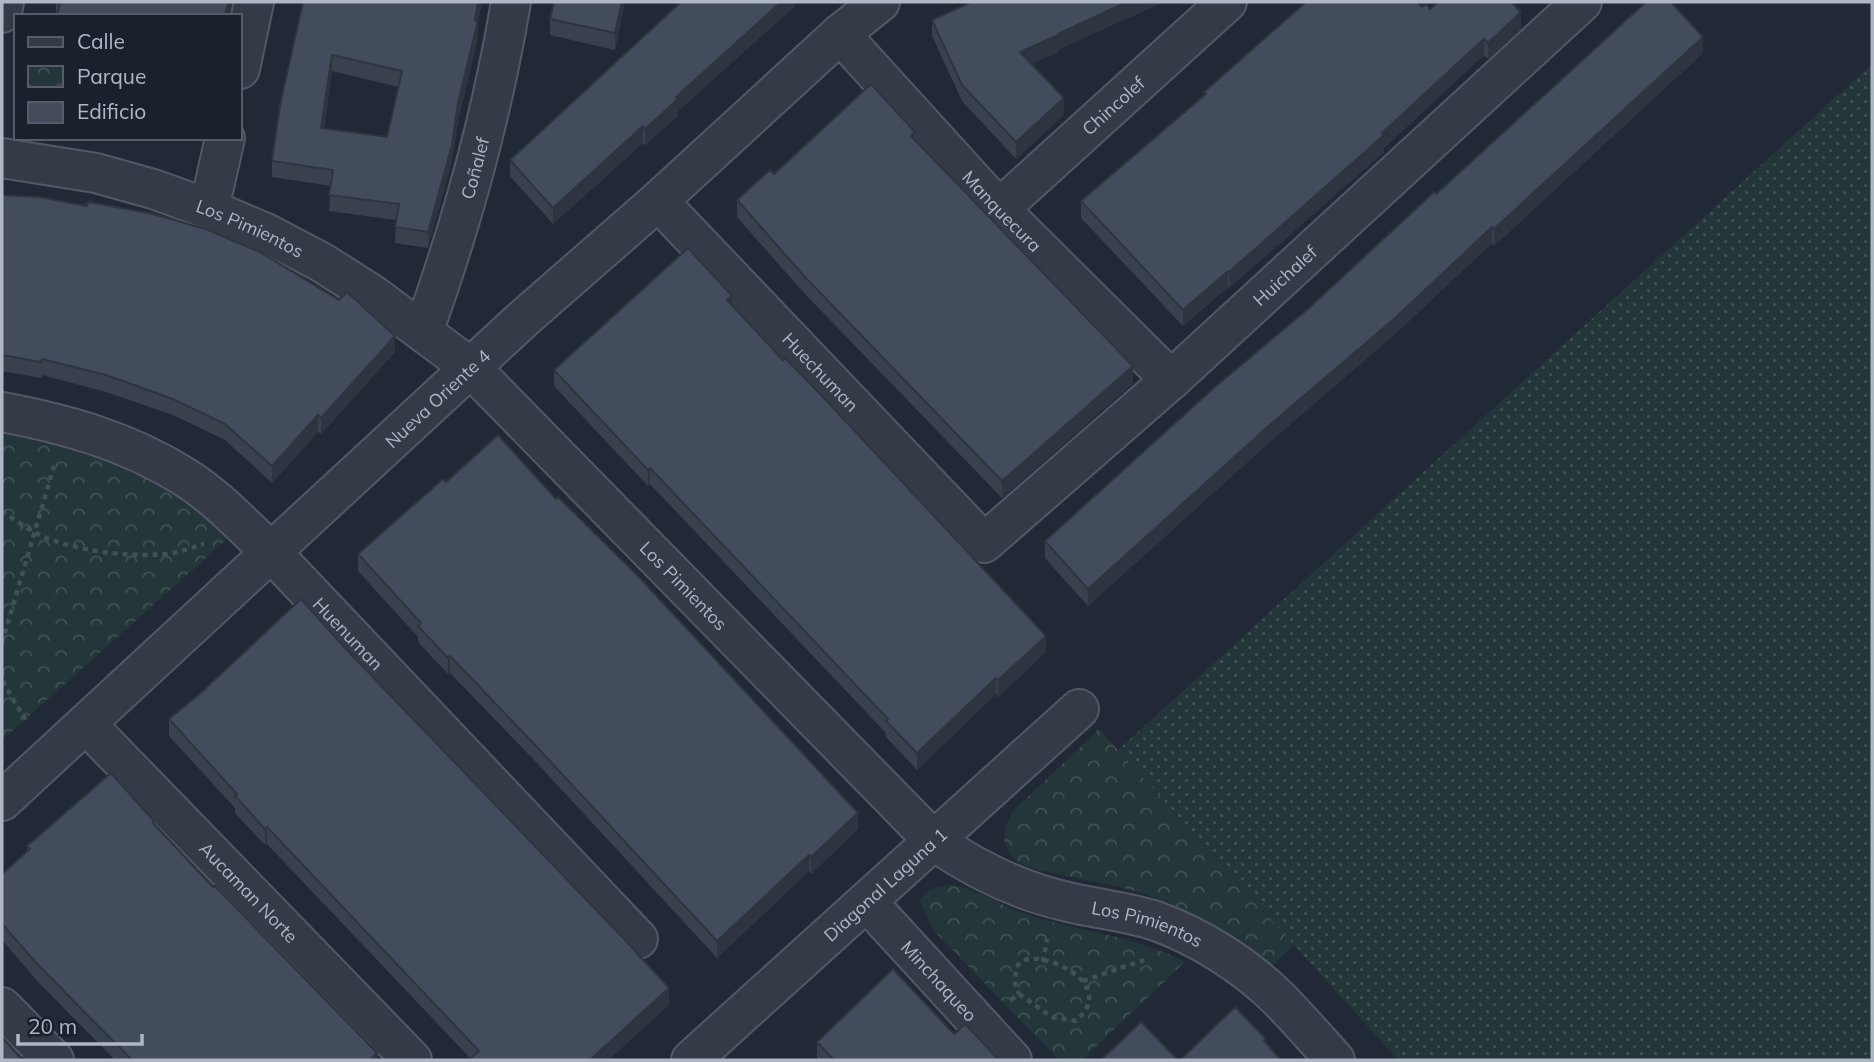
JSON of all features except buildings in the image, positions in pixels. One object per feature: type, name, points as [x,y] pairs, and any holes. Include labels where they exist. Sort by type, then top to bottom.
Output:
[{"type":"street","points":[[2,13],[5,2]]},
{"type":"street","points":[[242,59],[254,2]]},
{"type":"street","name":"Coñalef","points":[[423,332],[444,274],[480,151],[495,92],[511,2]]},
{"type":"street","name":"Nueva Oriente 4","points":[[2,801],[265,560],[470,367],[658,201],[840,34],[880,2]]},
{"type":"street","name":"Chincolef","points":[[999,209],[1227,2]]},
{"type":"street","name":"Huichalef","points":[[984,543],[1171,380],[1582,2]]},
{"type":"street","name":"Manquecura","points":[[840,34],[999,209],[1171,380]]},
{"type":"street","points":[[209,209],[225,140]]},
{"type":"street","name":"Los Pimientos","points":[[2,158],[96,173],[209,209],[267,233],[321,262],[373,295],[470,367],[934,841],[979,870],[1026,891],[1127,912],[1158,922],[1213,948],[1276,996],[1335,1060]]},
{"type":"street","name":"Huechuman","points":[[658,201],[984,543]]},
{"type":"street","name":"Huenuman","points":[[2,412],[66,425],[114,441],[183,476],[212,497],[265,560],[638,939]]},
{"type":"street","name":"Diagonal Laguna 1","points":[[709,1055],[867,902],[1079,709]]},
{"type":"street","name":"Aucaman Norte","points":[[86,724],[412,1060]]},
{"type":"street","name":"Minchaqueo","points":[[867,902],[1012,1060]]},
{"type":"street","points":[[2,1007],[54,1060]]},
{"type":"path","points":[[2,643],[66,425]]},
{"type":"path","points":[[2,511],[35,533],[88,548],[120,553],[156,554],[211,544],[265,560]]},
{"type":"path","points":[[2,671],[4,684],[12,700],[50,757]]},
{"type":"path","points":[[1043,961],[1048,939]]},
{"type":"path","points":[[1083,981],[1144,960]]},
{"type":"path","points":[[1023,961],[1043,961],[1062,968],[1083,981],[1089,989],[1091,1001],[1087,1012],[1076,1021],[1052,1017],[1019,994],[1015,984],[1016,967],[1023,961]]},
{"type":"path","points":[[978,1023],[1019,994]]},
{"type":"green space","points":[[1872,64],[1872,1060],[1398,1060],[1118,750]]},
{"type":"green space","points":[[2,428],[60,438],[160,479],[234,533],[2,740]]},
{"type":"green space","points":[[1099,729],[1294,945],[1273,965],[1225,931],[1173,905],[1135,891],[1034,869],[1009,853],[1004,838],[1005,829],[1014,810]]},
{"type":"green space","points":[[947,885],[986,896],[1014,910],[1145,945],[1185,962],[1082,1060],[1059,1060],[934,931],[919,900],[930,889]]}]
